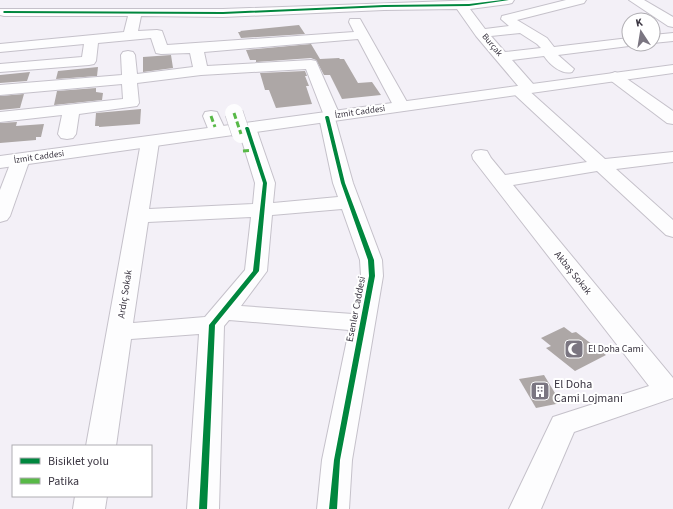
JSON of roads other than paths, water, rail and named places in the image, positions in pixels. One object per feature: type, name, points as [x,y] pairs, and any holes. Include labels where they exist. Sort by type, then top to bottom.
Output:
[{"type":"street","points":[[3,12],[223,14],[349,8],[396,3],[461,5],[508,0]]},
{"type":"street","points":[[567,69],[551,56],[550,52],[542,41],[507,19],[580,0]]},
{"type":"street","points":[[635,0],[673,23]]},
{"type":"street","name":"Burçak","points":[[461,5],[502,57],[523,88],[601,165],[673,231]]},
{"type":"street","points":[[349,8],[361,35],[399,102]]},
{"type":"street","points":[[130,36],[135,13]]},
{"type":"street","points":[[481,32],[522,29]]},
{"type":"street","points":[[0,48],[156,34],[161,50],[361,35]]},
{"type":"street","points":[[661,38],[673,37]]},
{"type":"street","points":[[0,68],[89,61],[91,40]]},
{"type":"street","points":[[502,57],[621,43]]},
{"type":"street","points":[[0,90],[130,79],[200,71],[196,48]]},
{"type":"street","points":[[0,117],[130,103],[128,55]]},
{"type":"street","name":"Esenler Caddesi","points":[[200,71],[310,64],[328,114],[343,184],[371,260],[372,276],[337,460],[333,509]]},
{"type":"street","name":"İzmit Caddesi","points":[[0,156],[213,121],[328,114],[523,88],[673,64]]},
{"type":"street","name":"İzmit Caddesi","points":[[0,162],[150,142],[244,135],[328,114],[399,102],[673,69]]},
{"type":"street","points":[[615,77],[673,120]]},
{"type":"street","points":[[44,112],[50,86]]},
{"type":"street","points":[[66,134],[72,109]]},
{"type":"street","points":[[203,509],[218,319],[256,270],[265,183],[244,135]]},
{"type":"street","name":"Ardıç Sokak","points":[[100,445],[150,142]]},
{"type":"street","name":"Akbaş Sokak","points":[[481,155],[500,181],[670,389]]},
{"type":"street","points":[[500,181],[601,165],[673,157]]},
{"type":"street","points":[[0,216],[21,159]]},
{"type":"street","points":[[138,216],[262,210],[349,202]]},
{"type":"street","points":[[119,332],[218,319],[363,322]]},
{"type":"street","points":[[525,509],[563,425],[670,389]]},
{"type":"street","points":[[89,509],[91,497]]},
{"type":"place","name":"El Doha Cami","points":[[574,349]]},
{"type":"place","name":"El Doha Cami Lojmanı","points":[[540,391]]}]
